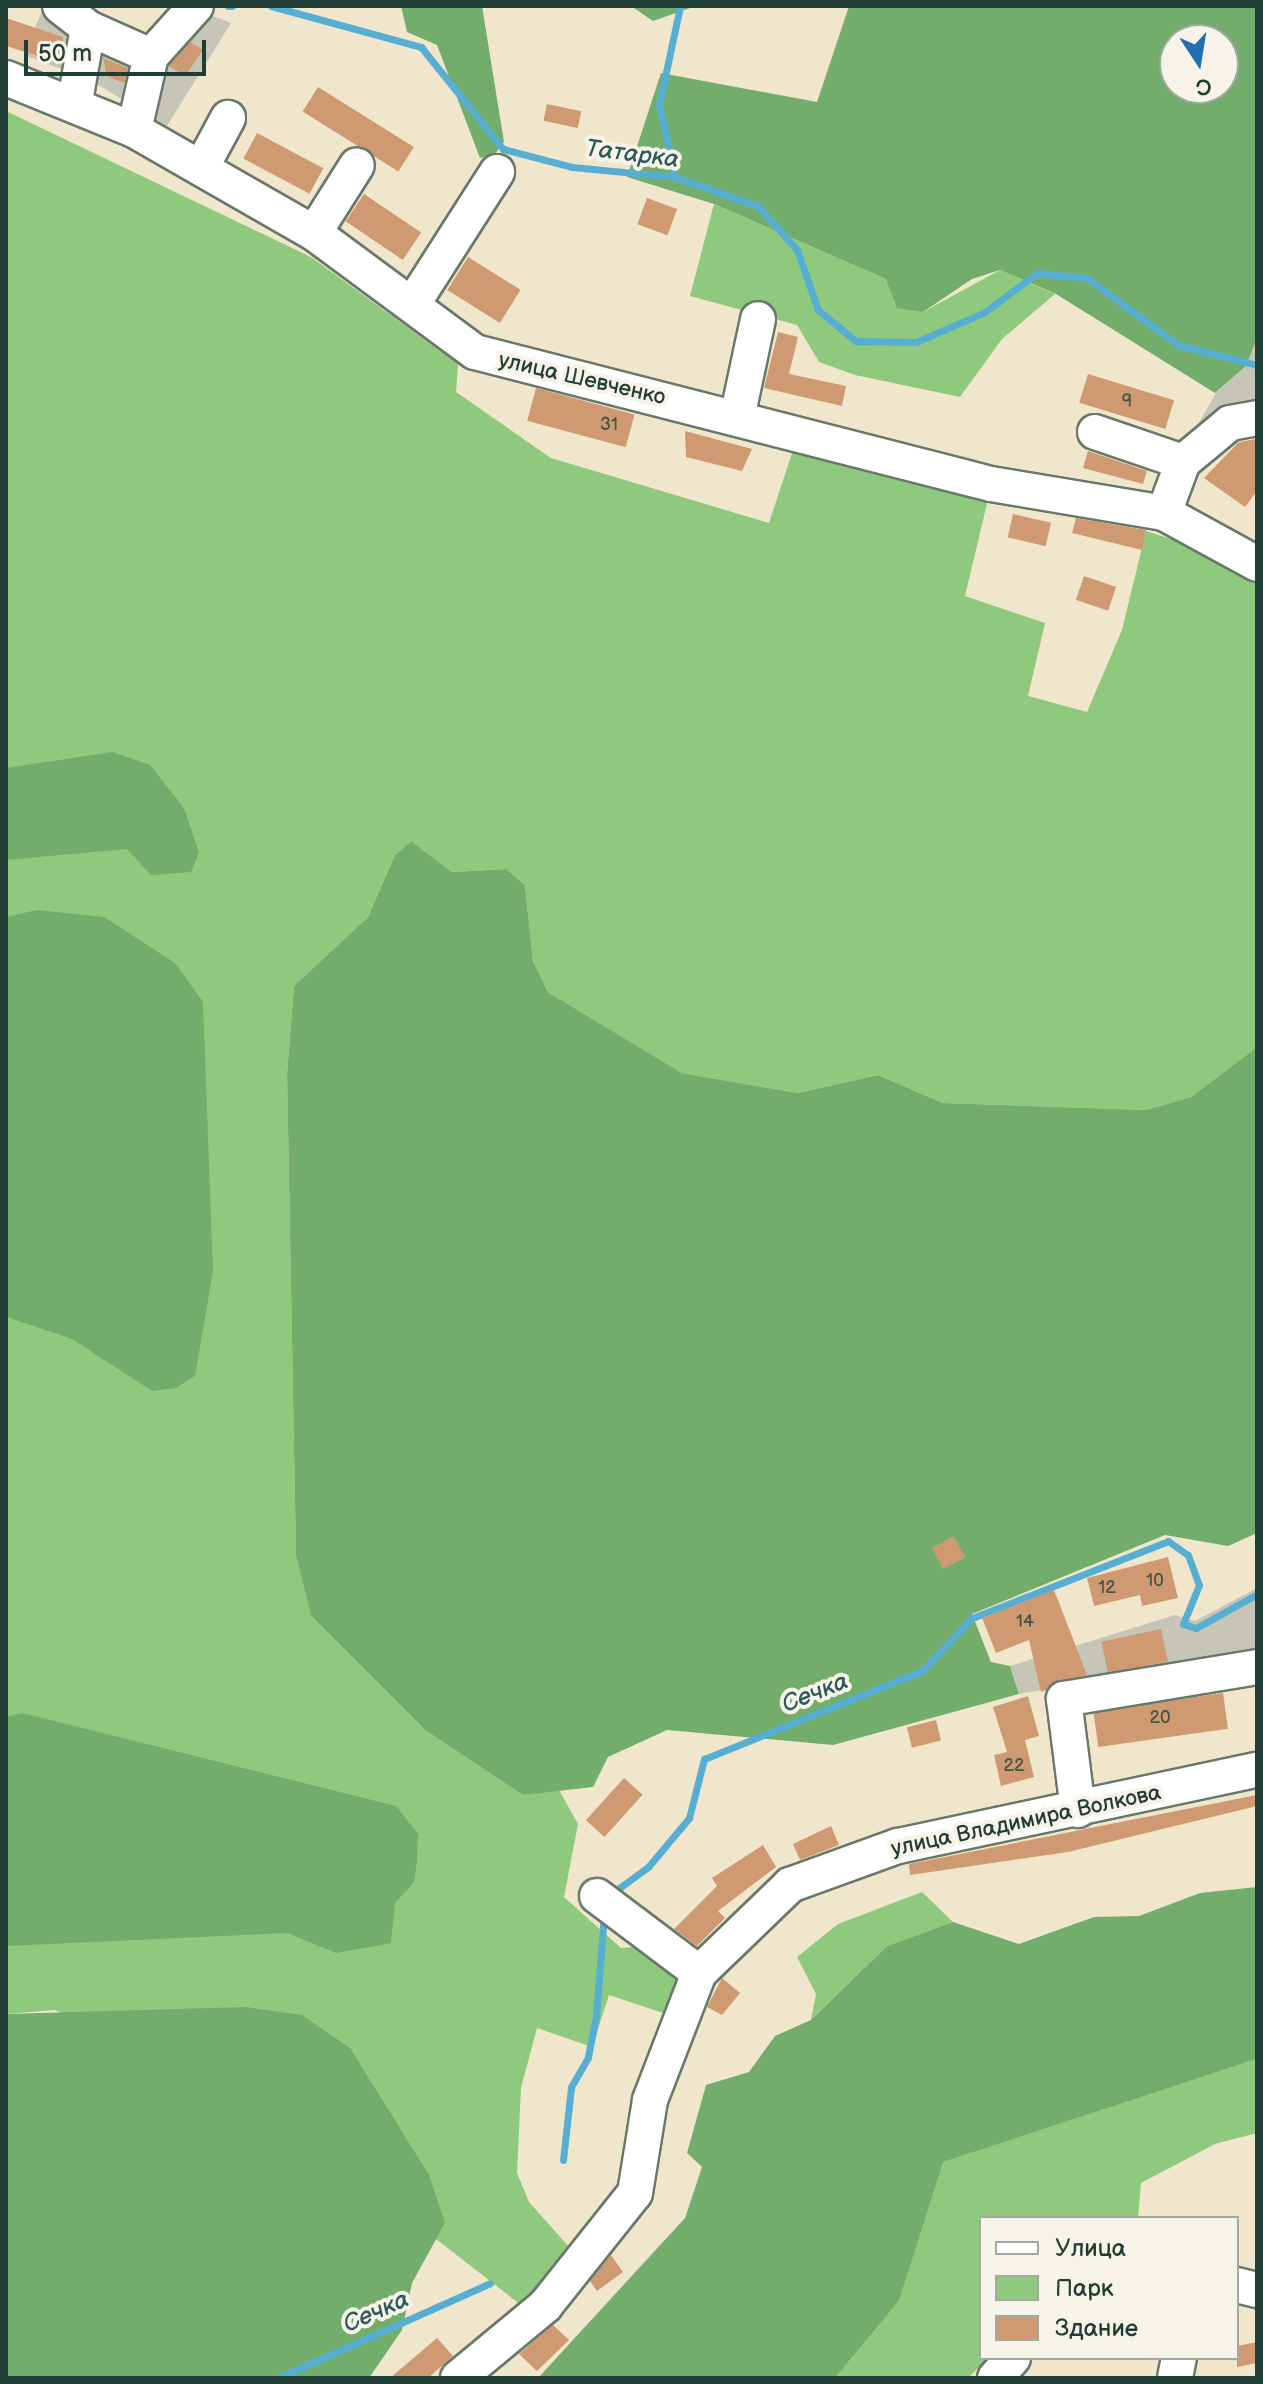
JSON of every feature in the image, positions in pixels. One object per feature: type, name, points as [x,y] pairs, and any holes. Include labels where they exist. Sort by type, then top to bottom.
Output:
[{"type":"street","points":[[60,6],[88,28],[151,56]]},
{"type":"street","points":[[134,130],[151,56],[196,6]]},
{"type":"street","points":[[75,101],[88,28]]},
{"type":"street","name":"улица Шевченко","points":[[6,78],[75,101],[134,130],[314,233],[475,352],[513,366],[596,378],[991,484],[1164,513],[1257,564]]},
{"type":"street","points":[[201,168],[228,118]]},
{"type":"street","points":[[314,233],[357,165]]},
{"type":"street","points":[[412,305],[469,208],[497,172]]},
{"type":"street","points":[[737,418],[758,319]]},
{"type":"street","points":[[1164,513],[1183,462],[1230,423],[1257,418]]},
{"type":"street","points":[[1095,432],[1183,462]]},
{"type":"street","points":[[1078,1810],[1064,1699],[1257,1667]]},
{"type":"street","name":"улица Владимира Волкова","points":[[458,2378],[545,2306],[635,2193],[650,2100],[699,1973],[790,1885],[898,1846],[1257,1770]]},
{"type":"street","points":[[607,1903],[699,1973]]},
{"type":"street","points":[[995,2378],[1011,2360]]},
{"type":"shaded area","points":[[44,6],[149,43],[167,9],[187,6],[231,23],[167,126],[88,79],[24,55]]},
{"type":"shaded area","points":[[1257,338],[1257,425],[1187,443],[1216,393],[1246,366]]},
{"type":"shaded area","points":[[1257,1588],[1257,1655],[1019,1694],[1010,1666],[1175,1615],[1195,1621]]},
{"type":"green space","points":[[401,6],[482,6],[504,142],[495,154],[480,158],[437,45],[407,32]]},
{"type":"green space","points":[[631,6],[696,6],[653,21]]},
{"type":"green space","points":[[849,6],[1257,6],[1257,338],[1246,366],[1215,393],[1056,294],[1000,270],[972,279],[923,312],[897,308],[886,279],[714,204],[627,177],[661,73],[817,102]]},
{"type":"green space","points":[[6,111],[311,257],[458,364],[456,392],[551,458],[769,523],[792,453],[989,495],[965,596],[1045,623],[1028,696],[1087,712],[1122,630],[1146,531],[1223,556],[1257,580],[1257,1047],[1191,1097],[1146,1110],[943,1103],[878,1075],[798,1093],[682,1073],[548,992],[533,961],[525,885],[506,869],[452,872],[411,841],[395,855],[368,917],[294,986],[287,1074],[296,1556],[311,1616],[425,1730],[523,1795],[559,1790],[578,1824],[564,1897],[621,1948],[652,1946],[684,1970],[666,2014],[609,1995],[592,2047],[537,2028],[521,2088],[517,2173],[529,2202],[570,2248],[521,2305],[436,2239],[445,2223],[55,2010],[6,2014]]},
{"type":"green space","points":[[714,204],[886,279],[923,312],[1000,270],[1055,294],[1002,339],[960,397],[855,375],[819,362],[797,325],[690,296]]},
{"type":"green space","points":[[113,752],[150,765],[184,808],[199,852],[191,872],[151,875],[127,849],[6,860],[6,768]]},
{"type":"green space","points":[[411,841],[452,872],[506,869],[525,885],[533,961],[548,992],[682,1073],[798,1093],[878,1075],[943,1103],[1146,1110],[1191,1097],[1257,1047],[1257,1533],[1228,1546],[1165,1535],[972,1614],[991,1662],[1010,1666],[1019,1694],[833,1745],[667,1730],[608,1757],[593,1787],[523,1795],[425,1730],[311,1616],[296,1556],[287,1074],[294,986],[368,917],[395,855]]},
{"type":"green space","points":[[37,910],[104,917],[175,963],[203,1002],[213,1271],[195,1376],[176,1388],[152,1391],[72,1339],[6,1317],[6,917]]},
{"type":"green space","points":[[22,1713],[396,1806],[418,1834],[414,1882],[395,1903],[391,1943],[336,1953],[287,1933],[6,1946],[6,1717]]},
{"type":"green space","points":[[1257,1887],[1257,2059],[943,2162],[899,2301],[835,2378],[538,2378],[685,2218],[702,2167],[687,2153],[706,2085],[749,2072],[775,2036],[811,2020],[887,1946],[953,1922],[1019,1944],[1094,1917],[1139,1916],[1200,1893]]},
{"type":"green space","points":[[922,1892],[953,1922],[887,1946],[811,2020],[816,1994],[797,1957],[838,1924]]},
{"type":"green space","points":[[246,2007],[302,2015],[350,2048],[429,2175],[445,2223],[412,2283],[402,2330],[369,2378],[6,2378],[6,2014]]},
{"type":"green space","points":[[1257,2059],[1257,2133],[1215,2144],[1141,2183],[1138,2216],[979,2216],[979,2360],[986,2360],[968,2378],[835,2378],[899,2301],[942,2162]]},
{"type":"building","points":[[6,18],[63,37],[61,63],[6,46]]},
{"type":"building","points":[[190,42],[203,50],[185,76],[169,66]]},
{"type":"building","points":[[103,58],[128,68],[124,83],[107,76]]},
{"type":"building","points":[[318,87],[414,147],[398,171],[303,112]]},
{"type":"building","points":[[547,104],[581,111],[578,128],[543,121]]},
{"type":"building","points":[[257,133],[323,168],[310,194],[243,159]]},
{"type":"building","points":[[364,194],[421,233],[403,260],[346,221]]},
{"type":"building","points":[[647,198],[677,209],[667,235],[637,224]]},
{"type":"building","points":[[468,257],[521,290],[500,323],[447,290]]},
{"type":"building","points":[[778,332],[798,337],[789,374],[846,386],[842,406],[764,388]]},
{"type":"building","points":[[1088,374],[1174,400],[1165,429],[1079,403]]},
{"type":"building","points":[[536,388],[635,414],[626,447],[527,421]]},
{"type":"building","points":[[685,431],[752,449],[742,471],[686,457]]},
{"type":"building","points":[[1256,439],[1257,491],[1245,507],[1204,478],[1239,442]]},
{"type":"building","points":[[1088,451],[1147,471],[1143,484],[1083,468]]},
{"type":"building","points":[[1013,514],[1051,523],[1046,546],[1008,537]]},
{"type":"building","points":[[1076,518],[1146,530],[1142,550],[1072,533]]},
{"type":"building","points":[[1084,576],[1116,587],[1108,611],[1076,600]]},
{"type":"building","points":[[954,1536],[965,1557],[943,1569],[932,1548]]},
{"type":"building","points":[[1168,1557],[1178,1598],[1142,1606],[1140,1595],[1094,1606],[1087,1578]]},
{"type":"building","points":[[1054,1590],[1087,1675],[1041,1692],[1029,1640],[996,1653],[982,1618]]},
{"type":"building","points":[[1161,1629],[1168,1661],[1108,1674],[1101,1642]]},
{"type":"building","points":[[1223,1693],[1228,1729],[1098,1747],[1093,1711]]},
{"type":"building","points":[[1028,1696],[1039,1736],[1025,1740],[1034,1777],[1001,1786],[994,1755],[1007,1752],[993,1707]]},
{"type":"building","points":[[936,1720],[941,1740],[912,1748],[907,1727]]},
{"type":"building","points":[[624,1778],[643,1795],[604,1837],[586,1820]]},
{"type":"building","points":[[1257,1795],[1257,1806],[1068,1852],[910,1875],[909,1864]]},
{"type":"building","points":[[831,1826],[839,1845],[800,1860],[793,1844]]},
{"type":"building","points":[[763,1845],[776,1867],[718,1911],[725,1918],[697,1946],[674,1929],[717,1886],[712,1878]]},
{"type":"building","points":[[722,1978],[740,1993],[722,2015],[707,2007]]},
{"type":"building","points":[[611,2255],[623,2272],[597,2291],[590,2281]]},
{"type":"building","points":[[553,2325],[569,2340],[537,2371],[519,2354]]},
{"type":"building","points":[[437,2338],[453,2356],[428,2378],[390,2378]]},
{"type":"building","points":[[1257,2342],[1257,2363],[1237,2367],[1239,2346]]},
{"type":"waterway","name":"Татарка","points":[[271,6],[421,47],[503,149],[572,167],[675,177],[758,206],[797,250],[818,310],[856,341],[916,342],[985,312],[1037,273],[1087,278],[1178,345],[1257,365]]},
{"type":"waterway","points":[[675,177],[659,105],[680,6]]},
{"type":"waterway","name":"Сечка","points":[[611,1894],[648,1867],[689,1818],[704,1759],[922,1671],[972,1618],[1168,1541],[1188,1555],[1199,1585],[1183,1624],[1196,1628],[1257,1594]]},
{"type":"waterway","name":"Сечка","points":[[563,2160],[571,2087],[588,2057],[596,2016],[604,1914]]},
{"type":"waterway","name":"Сечка","points":[[278,2378],[490,2283]]}]
